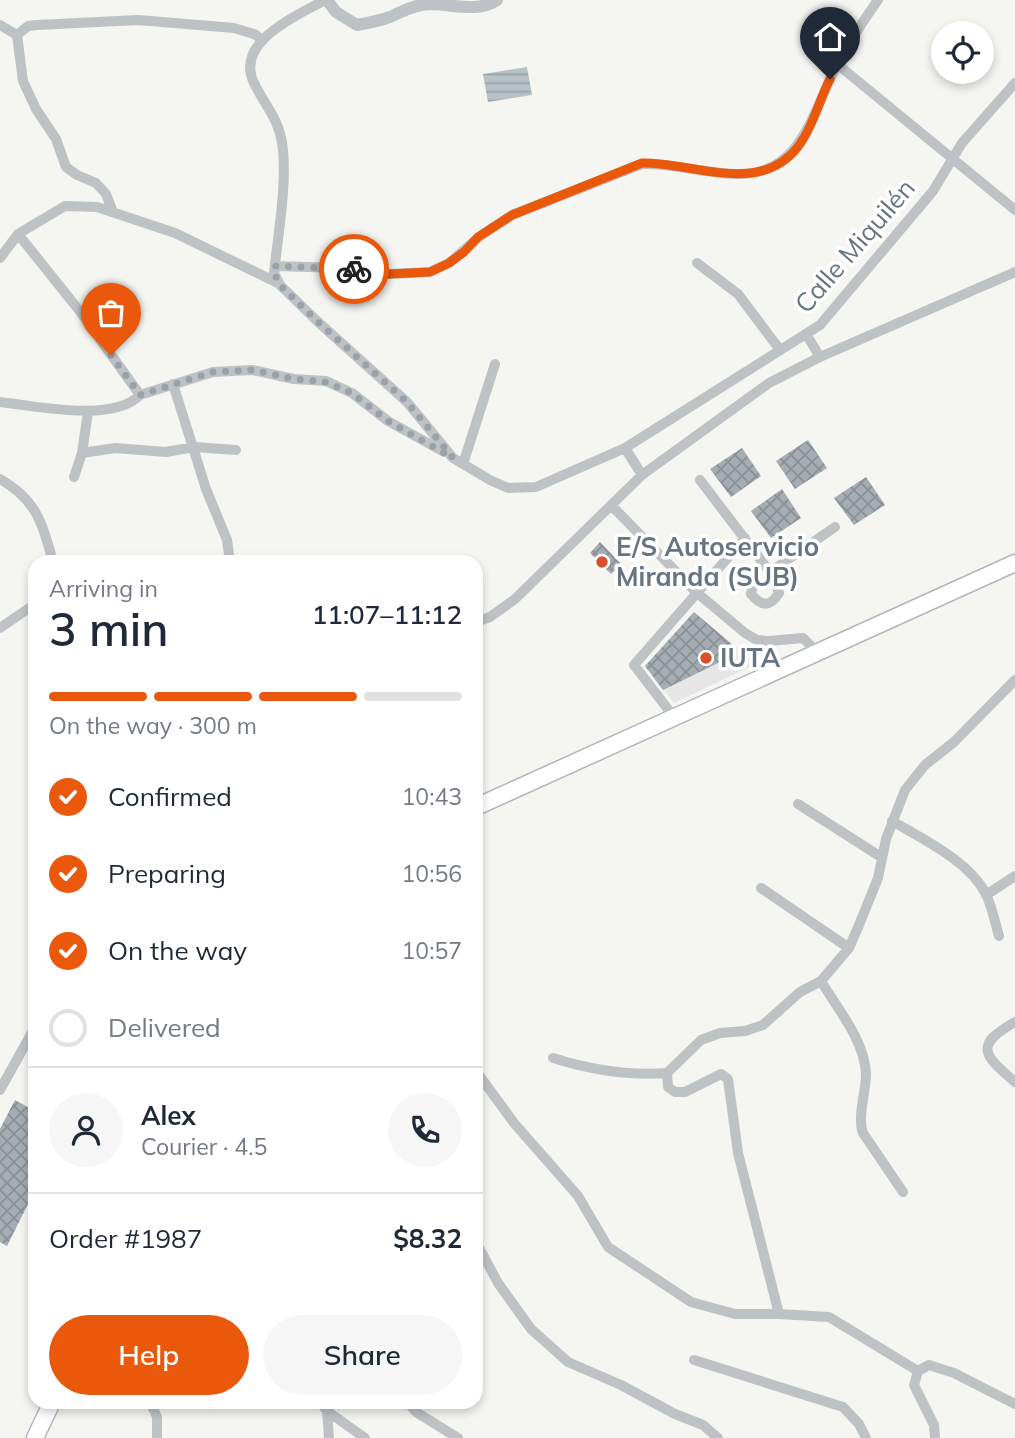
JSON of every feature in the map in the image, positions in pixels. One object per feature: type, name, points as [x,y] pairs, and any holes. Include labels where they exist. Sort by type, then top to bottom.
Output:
[{"type":"main road","points":[[483,804],[1015,563]]},
{"type":"main road","points":[[35,1438],[49,1409]]},
{"type":"street","points":[[280,285],[274,273],[283,176],[282,142],[271,110],[248,71],[252,56],[263,40],[278,27],[326,0],[345,19],[357,25],[387,18],[419,5],[444,3],[470,8],[490,5],[497,0]]},
{"type":"street","points":[[275,266],[340,268],[389,274],[430,272],[449,263],[478,237],[512,215],[642,163],[660,163],[722,173],[759,172],[775,166],[797,148],[837,64],[878,0]]},
{"type":"street","points":[[18,36],[28,26],[138,20],[234,28],[254,34],[263,40]]},
{"type":"street","points":[[0,25],[18,36]]},
{"type":"street","points":[[18,36],[23,81],[36,109],[56,139],[66,167],[96,183],[106,194],[113,212]]},
{"type":"street","points":[[837,64],[1015,210]]},
{"type":"street","name":"Calle Miquilén","points":[[0,402],[88,412],[120,406],[140,395],[213,372],[253,370],[294,379],[326,382],[352,393],[388,421],[500,485],[524,489],[536,487],[625,448],[820,325],[924,201],[952,158],[1015,83]]},
{"type":"street","points":[[1,253],[18,234],[65,206],[96,206],[175,233],[280,285],[407,402],[453,458]]},
{"type":"street","points":[[18,234],[82,314],[140,395]]},
{"type":"street","points":[[696,263],[738,294],[780,350]]},
{"type":"street","points":[[483,620],[515,599],[642,475],[769,383],[820,357],[1015,272]]},
{"type":"street","points":[[806,334],[820,357]]},
{"type":"street","points":[[463,464],[495,365]]},
{"type":"street","points":[[173,384],[206,489],[227,540],[229,555]]},
{"type":"street","points":[[74,477],[82,453],[88,412]]},
{"type":"street","points":[[82,453],[115,448],[166,452],[194,447],[236,450]]},
{"type":"street","points":[[625,448],[642,475]]},
{"type":"street","points":[[0,479],[32,504],[50,555]]},
{"type":"street","points":[[700,480],[770,572],[779,593],[773,602],[765,605],[757,602],[751,594],[753,583]]},
{"type":"street","points":[[611,505],[696,593],[745,633],[757,640],[803,638],[818,653]]},
{"type":"street","points":[[770,572],[835,527]]},
{"type":"street","points":[[674,717],[634,665],[745,538]]},
{"type":"street","points":[[0,628],[28,609]]},
{"type":"street","points":[[553,1058],[592,1070],[642,1075],[667,1073],[701,1040],[720,1033],[745,1031],[763,1025],[800,992],[821,981],[849,948],[878,878],[892,821],[905,790],[925,765],[954,742],[1015,680]]},
{"type":"street","points":[[798,804],[881,857]]},
{"type":"street","points":[[892,821],[948,854],[979,883],[986,895],[999,936]]},
{"type":"street","points":[[986,895],[1015,876]]},
{"type":"street","points":[[761,888],[849,948]]},
{"type":"street","points":[[821,981],[858,1044],[866,1070],[865,1100],[860,1125],[863,1133],[903,1192]]},
{"type":"street","points":[[1015,1022],[1001,1030],[988,1043],[986,1050],[988,1058],[1015,1082]]},
{"type":"street","points":[[0,1090],[28,1040]]},
{"type":"street","points":[[667,1073],[668,1087],[675,1092],[685,1092],[721,1074],[728,1079],[738,1153],[779,1314]]},
{"type":"street","points":[[483,1080],[514,1123],[578,1196],[608,1247],[691,1303],[735,1314],[829,1317],[918,1371]]},
{"type":"street","points":[[483,1255],[498,1283],[531,1329],[568,1362],[703,1425],[718,1438]]},
{"type":"street","points":[[694,1360],[843,1407],[859,1424],[866,1438]]},
{"type":"street","points":[[935,1438],[934,1425],[914,1385],[918,1371],[929,1365],[954,1373],[1015,1404]]},
{"type":"street","points":[[154,1409],[157,1416],[158,1438]]},
{"type":"street","points":[[413,1409],[458,1438]]},
{"type":"street","points":[[327,1411],[329,1438]]},
{"type":"street","points":[[327,1411],[365,1438]]},
{"type":"shaded area","points":[[527,67],[532,95],[488,102],[483,74]]},
{"type":"shaded area","name":"IUTA","points":[[694,612],[734,646],[751,654],[759,654],[760,662],[674,703],[645,666]]},
{"type":"building","points":[[808,440],[827,468],[795,489],[776,461]]},
{"type":"building","points":[[742,448],[761,476],[731,497],[710,469]]},
{"type":"building","points":[[866,477],[885,505],[854,525],[834,498]]},
{"type":"building","points":[[782,489],[801,518],[771,538],[751,511]]},
{"type":"building","points":[[600,542],[621,564],[611,574],[590,553]]},
{"type":"building","name":"IUTA","points":[[694,612],[734,646],[722,661],[663,690],[645,666]]},
{"type":"building","points":[[15,1100],[28,1107],[28,1204],[7,1246],[0,1242],[0,1129]]},
{"type":"way so far","points":[[111,355],[140,395],[213,372],[253,370],[294,379],[326,382],[352,393],[388,421],[453,458],[407,402],[317,321],[299,300],[280,285],[274,273],[275,266],[354,269]]},
{"type":"place","name":"E/S Autoservicio Miranda (SUB)","points":[[602,562]]},
{"type":"place","name":"IUTA","points":[[706,658]]},
{"type":"route","points":[[354,269],[389,274],[430,272],[449,263],[478,237],[512,215],[642,163],[744,174],[775,166],[797,148],[830,79]]}]
